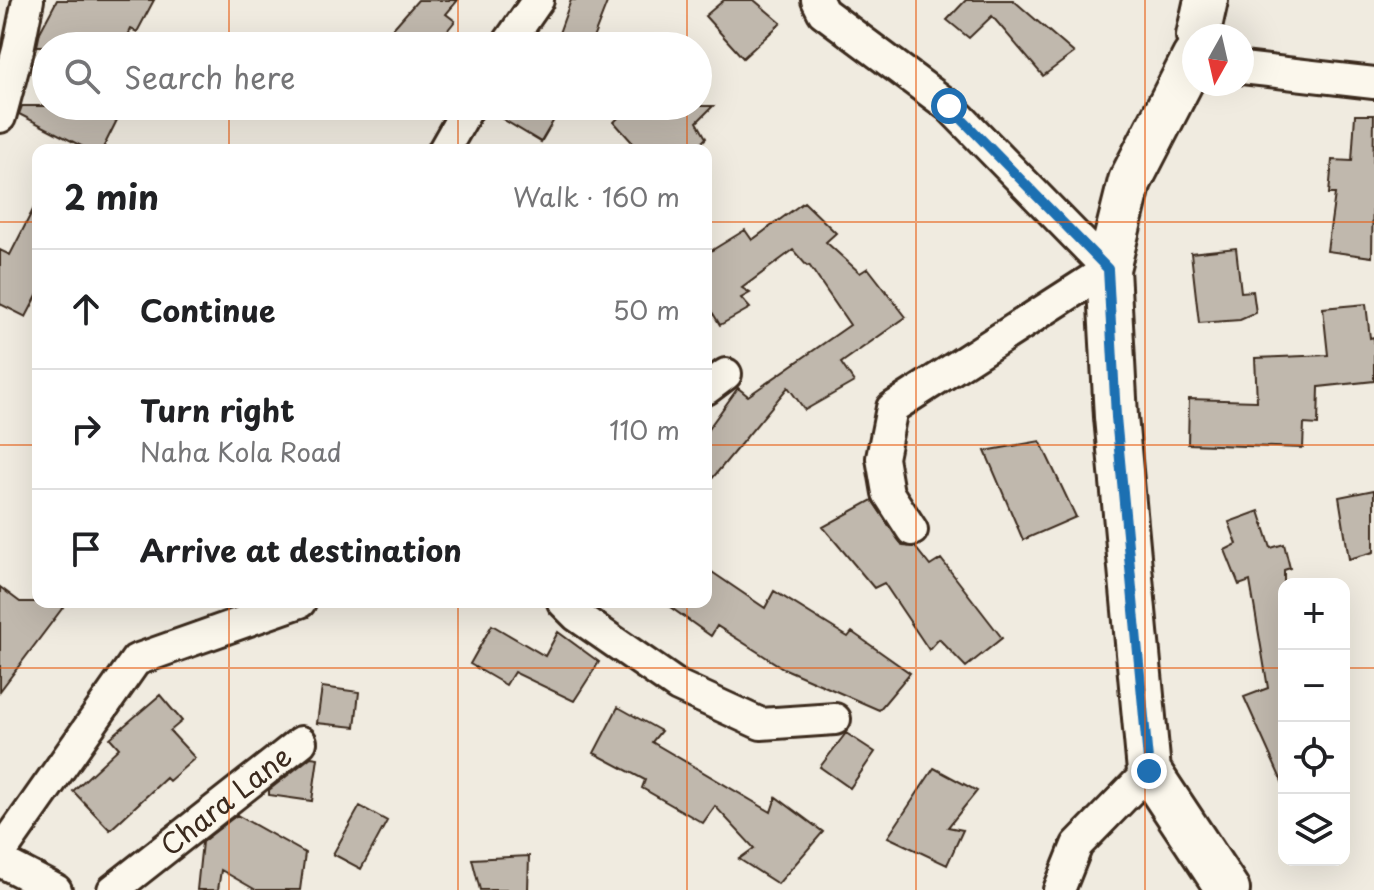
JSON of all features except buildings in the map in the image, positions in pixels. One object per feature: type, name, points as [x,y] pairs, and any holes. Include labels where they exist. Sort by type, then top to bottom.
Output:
[{"type":"street","points":[[0,117],[28,0]]},
{"type":"street","points":[[516,32],[538,0]]},
{"type":"street","points":[[817,0],[823,12],[949,106],[1108,269]]},
{"type":"street","points":[[1201,24],[1206,0]]},
{"type":"street","points":[[1254,70],[1373,87]]},
{"type":"street","points":[[1182,83],[1130,181],[1108,269],[1116,417],[1149,771],[1228,890]]},
{"type":"street","points":[[447,144],[461,120]]},
{"type":"street","points":[[912,530],[888,493],[882,458],[892,408],[1108,269]]},
{"type":"street","points":[[0,854],[136,660],[283,608]]},
{"type":"street","points":[[569,608],[678,686],[761,724],[835,719]]},
{"type":"street","name":"Chara Lane","points":[[113,890],[301,742]]},
{"type":"street","points":[[1059,890],[1077,845],[1149,771]]},
{"type":"street","points":[[0,861],[56,890]]},
{"type":"route","points":[[949,106],[1108,269],[1116,417],[1149,771]]}]
